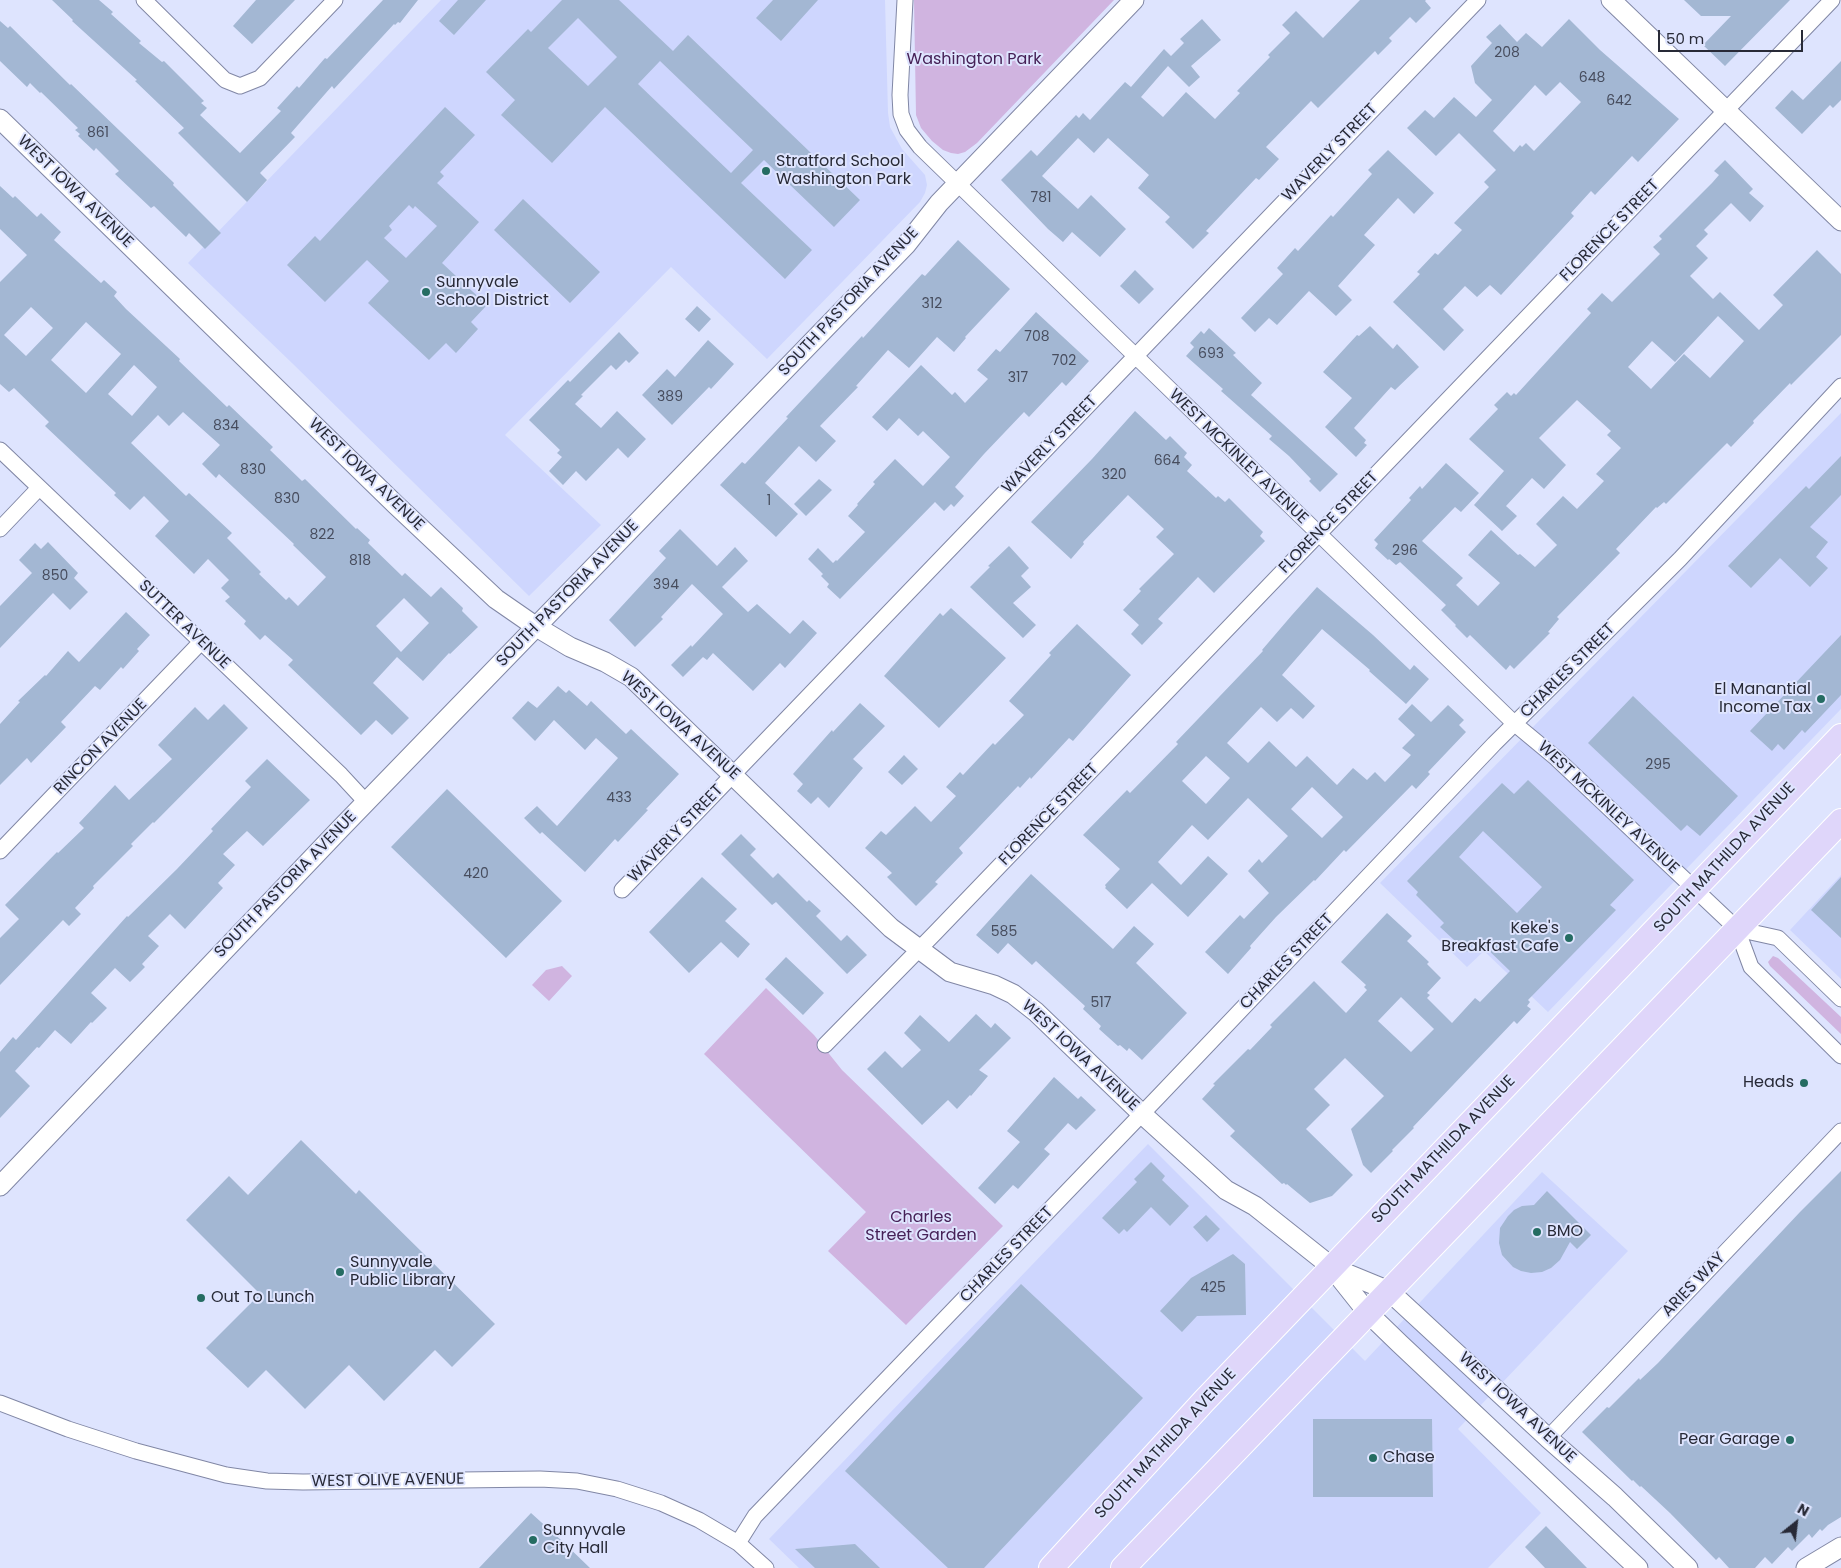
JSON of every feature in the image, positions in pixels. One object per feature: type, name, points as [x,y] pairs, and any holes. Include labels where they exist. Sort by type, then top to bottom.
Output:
[{"type":"main road","name":"SOUTH MATHILDA AVENUE","points":[[1052,1568],[1204,1401],[1696,890],[1841,736]]},
{"type":"main road","points":[[1123,1568],[1841,821]]},
{"type":"street","points":[[146,0],[225,80],[240,86],[260,78],[335,0]]},
{"type":"street","name":"WEST MCKINLEY AVENUE","points":[[905,0],[900,95],[901,114],[907,130],[920,147],[1515,724],[1556,758],[1737,929],[1751,967],[1841,1056]]},
{"type":"street","name":"SOUTH PASTORIA AVENUE","points":[[0,1186],[535,626],[906,245],[939,202],[1134,0]]},
{"type":"street","name":"WAVERLY STREET","points":[[622,890],[1478,0]]},
{"type":"street","points":[[1611,0],[1841,221]]},
{"type":"street","name":"FLORENCE STREET","points":[[826,1045],[1832,0]]},
{"type":"street","name":"WEST IOWA AVENUE","points":[[0,119],[396,505],[496,599],[570,647],[605,662],[631,677],[891,928],[919,950],[950,972],[994,984],[1014,994],[1036,1012],[1142,1114],[1226,1190],[1255,1206],[1333,1268],[1368,1313],[1638,1568]]},
{"type":"street","name":"CHARLES STREET","points":[[738,1543],[755,1516],[1515,724],[1680,559],[1841,386]]},
{"type":"street","name":"SUTTER AVENUE","points":[[0,450],[341,775],[366,802]]},
{"type":"street","points":[[0,529],[39,488]]},
{"type":"street","name":"RINCON AVENUE","points":[[0,851],[201,642]]},
{"type":"street","points":[[1737,929],[1778,938],[1841,999]]},
{"type":"street","name":"ARIES WAY","points":[[1548,1438],[1841,1131]]},
{"type":"street","name":"WEST IOWA AVENUE","points":[[1333,1268],[1389,1291],[1548,1438],[1615,1497],[1688,1568]]},
{"type":"street","name":"WEST OLIVE AVENUE","points":[[0,1403],[68,1429],[136,1451],[226,1474],[267,1480],[303,1482],[540,1479],[609,1487],[661,1503],[699,1520],[738,1543],[766,1568]]},
{"type":"street","points":[[1806,1568],[1841,1547]]},
{"type":"shaded area","points":[[441,0],[885,0],[890,127],[902,149],[925,175],[927,185],[920,202],[767,359],[671,267],[505,435],[601,525],[529,596],[188,263]]},
{"type":"shaded area","points":[[1841,413],[1841,709],[1548,1012],[1484,951],[1467,967],[1380,883]]},
{"type":"shaded area","points":[[1841,875],[1841,979],[1790,930]]},
{"type":"shaded area","points":[[1148,1144],[1365,1361],[1542,1172],[1628,1251],[1458,1429],[1541,1513],[1488,1568],[799,1568],[769,1539]]},
{"type":"green space","name":"Washington Park","points":[[914,0],[1114,0],[977,143],[965,152],[958,154],[943,150],[932,141],[921,128],[916,115]]},
{"type":"green space","points":[[1773,956],[1778,958],[1841,1017],[1841,1034],[1770,966],[1768,962]]},
{"type":"green space","points":[[562,966],[572,976],[549,1001],[532,985],[546,970]]},
{"type":"green space","name":"Charles Street Garden","points":[[766,988],[814,1035],[842,1070],[1003,1226],[906,1325],[828,1251],[866,1212],[704,1054]]},
{"type":"building","points":[[52,0],[99,0],[113,12],[111,14],[141,41],[139,43],[162,62],[164,61],[204,101],[201,103],[207,108],[200,115],[240,153],[281,111],[277,108],[297,86],[299,88],[325,58],[327,59],[383,0],[418,0],[400,23],[394,24],[334,89],[332,86],[291,133],[295,137],[260,173],[267,180],[247,202],[178,133],[184,128],[135,81],[137,80],[72,21]]},
{"type":"building","points":[[256,0],[295,0],[252,44],[233,26]]},
{"type":"building","points":[[458,0],[486,0],[454,35],[439,21]]},
{"type":"building","points":[[562,0],[619,0],[673,51],[688,35],[860,200],[834,227],[764,160],[741,183],[812,250],[785,279],[605,107],[552,163],[501,115],[515,100],[486,72],[528,29],[531,32]],"holes":[[[578,18],[617,57],[588,86],[548,48]],[[660,61],[753,150],[731,173],[638,84]]]},
{"type":"building","points":[[773,0],[818,0],[781,41],[756,18]]},
{"type":"building","points":[[1360,0],[1426,0],[1431,8],[1416,23],[1410,17],[1389,38],[1392,41],[1378,55],[1375,51],[1318,108],[1311,101],[1266,147],[1279,159],[1259,180],[1256,178],[1206,231],[1209,233],[1193,249],[1165,222],[1170,217],[1138,188],[1149,175],[1108,138],[1094,153],[1078,138],[1042,176],[1078,209],[1091,195],[1126,229],[1100,257],[1072,232],[1063,242],[1001,180],[1031,150],[1037,156],[1076,115],[1079,118],[1083,113],[1090,120],[1125,82],[1131,87],[1164,49],[1171,56],[1184,43],[1180,39],[1202,19],[1221,40],[1191,66],[1200,77],[1189,87],[1168,66],[1141,97],[1163,117],[1186,92],[1215,119],[1240,93],[1237,91],[1270,57],[1268,55],[1290,33],[1282,25],[1296,11],[1323,38]]},
{"type":"building","points":[[1684,0],[1790,0],[1725,66],[1703,45],[1731,16],[1701,16]]},
{"type":"building","points":[[1569,19],[1600,50],[1679,119],[1638,162],[1632,156],[1595,195],[1591,191],[1571,213],[1574,216],[1501,295],[1490,285],[1477,297],[1465,286],[1443,309],[1464,330],[1444,351],[1393,302],[1420,274],[1417,272],[1435,253],[1438,255],[1462,230],[1454,223],[1489,187],[1484,182],[1496,170],[1459,133],[1436,156],[1407,128],[1425,110],[1434,118],[1454,97],[1476,117],[1492,100],[1475,83],[1471,66],[1492,43],[1486,37],[1500,24],[1517,42],[1526,33],[1542,47]],"holes":[[[1560,82],[1581,102],[1534,151],[1526,143],[1522,147],[1520,145],[1514,152],[1493,131],[1535,85],[1546,96]]]},
{"type":"building","points":[[0,21],[8,28],[10,26],[71,84],[174,183],[173,185],[221,233],[205,249],[189,233],[186,237],[154,206],[151,208],[115,174],[119,171],[96,148],[94,151],[78,136],[80,134],[75,130],[78,128],[41,92],[30,83],[27,87],[0,61]]},
{"type":"building","points":[[1841,61],[1841,100],[1833,108],[1830,105],[1802,134],[1775,108],[1792,90],[1803,100]]},
{"type":"building","points":[[445,107],[475,135],[440,172],[444,176],[437,183],[479,222],[442,263],[487,305],[471,322],[478,329],[456,353],[446,343],[429,360],[368,303],[389,281],[367,260],[325,302],[287,265],[315,236],[320,241]],"holes":[[[409,205],[413,209],[415,206],[437,226],[406,258],[384,238],[392,230],[389,226]]]},
{"type":"building","points":[[1388,150],[1434,193],[1414,214],[1398,198],[1364,235],[1375,245],[1338,286],[1352,300],[1336,316],[1309,291],[1277,325],[1269,318],[1255,332],[1241,318],[1283,274],[1277,268],[1295,248],[1298,251],[1331,215],[1333,217],[1372,174],[1368,170]]},
{"type":"building","points":[[1725,160],[1753,189],[1749,193],[1764,206],[1750,222],[1731,203],[1704,230],[1708,234],[1696,246],[1708,258],[1690,276],[1713,299],[1720,292],[1759,330],[1783,305],[1773,295],[1817,250],[1841,274],[1841,335],[1791,385],[1790,383],[1731,447],[1727,443],[1666,504],[1664,502],[1656,507],[1616,549],[1620,553],[1557,617],[1559,619],[1548,632],[1550,633],[1514,669],[1510,665],[1506,670],[1470,635],[1467,638],[1455,626],[1441,610],[1446,605],[1400,562],[1396,565],[1375,548],[1378,544],[1374,540],[1411,500],[1409,498],[1420,486],[1422,489],[1446,463],[1479,493],[1461,512],[1455,507],[1422,541],[1463,578],[1456,585],[1478,606],[1500,583],[1468,555],[1491,530],[1518,555],[1520,554],[1535,567],[1557,545],[1536,524],[1563,496],[1577,509],[1604,481],[1596,474],[1621,448],[1607,435],[1611,431],[1577,400],[1539,438],[1566,465],[1544,489],[1532,478],[1506,506],[1517,516],[1502,531],[1474,505],[1504,471],[1469,439],[1498,409],[1494,405],[1507,392],[1511,396],[1514,393],[1516,395],[1591,313],[1587,309],[1602,293],[1612,302],[1660,254],[1653,247],[1662,239],[1659,236],[1719,175],[1714,171]],"holes":[[[1718,316],[1744,341],[1710,378],[1684,354],[1651,389],[1628,367],[1652,341],[1675,362]]]},
{"type":"building","points":[[0,186],[13,198],[15,196],[37,217],[41,213],[61,232],[54,240],[101,283],[104,280],[117,292],[114,296],[126,309],[180,359],[179,361],[227,407],[229,405],[273,447],[270,450],[302,481],[305,479],[356,529],[370,540],[368,543],[402,576],[405,573],[431,597],[441,587],[463,608],[462,611],[478,627],[449,653],[423,681],[397,657],[373,683],[409,718],[392,735],[376,720],[361,735],[288,665],[293,660],[265,635],[260,640],[244,624],[246,621],[225,601],[230,597],[221,588],[229,580],[208,559],[194,574],[155,536],[169,521],[144,496],[130,510],[114,495],[116,493],[45,426],[49,422],[14,388],[9,392],[0,384],[0,282],[27,255],[0,229]],"holes":[[[31,307],[53,328],[26,356],[4,335]],[[86,322],[121,354],[86,393],[51,360]],[[134,365],[157,387],[132,416],[108,394]],[[183,412],[220,445],[202,464],[216,478],[219,474],[294,544],[326,577],[298,606],[289,597],[286,600],[259,574],[261,572],[227,538],[232,533],[189,493],[186,496],[131,443],[158,415],[169,426]],[[404,598],[429,623],[401,652],[376,626]]]},
{"type":"building","points":[[523,199],[600,272],[570,303],[494,230]]},
{"type":"building","points":[[958,240],[1010,289],[965,337],[954,352],[937,337],[909,368],[888,350],[856,386],[858,387],[820,426],[836,441],[816,462],[799,446],[765,483],[798,514],[776,537],[720,485],[742,462],[745,464],[862,336],[863,338],[922,274],[925,276]]},
{"type":"building","points":[[1135,270],[1154,289],[1139,304],[1120,286]]},
{"type":"building","points":[[697,306],[711,319],[699,332],[685,319]]},
{"type":"building","points":[[1036,312],[1089,361],[1066,386],[1062,382],[1029,417],[1024,412],[984,454],[955,487],[964,496],[954,507],[951,504],[944,511],[935,502],[840,599],[827,587],[829,584],[821,576],[823,574],[808,559],[818,548],[833,563],[865,532],[848,516],[875,484],[873,482],[895,459],[923,486],[950,457],[923,431],[918,436],[899,418],[887,431],[872,417],[921,365],[952,395],[955,392],[965,403],[988,379],[977,370],[996,349],[1000,352]]},
{"type":"building","points":[[1370,326],[1393,349],[1397,344],[1419,367],[1395,390],[1391,387],[1354,428],[1366,440],[1364,443],[1367,445],[1356,457],[1325,427],[1352,398],[1323,372],[1357,335],[1359,336]]},
{"type":"building","points":[[1209,328],[1236,353],[1233,355],[1262,383],[1251,395],[1338,474],[1320,492],[1309,481],[1311,479],[1289,456],[1269,439],[1272,436],[1221,391],[1223,389],[1186,356],[1194,347],[1190,343],[1201,331],[1204,334]]},
{"type":"building","points":[[619,332],[639,353],[629,363],[626,360],[616,370],[611,365],[581,395],[583,396],[575,404],[601,428],[617,411],[646,439],[628,458],[618,448],[586,481],[576,471],[563,485],[549,471],[562,457],[557,453],[560,450],[529,420]]},
{"type":"building","points":[[708,340],[734,364],[711,389],[709,387],[672,425],[642,395],[667,369],[675,377]]},
{"type":"building","points":[[1135,411],[1166,440],[1170,436],[1187,453],[1184,457],[1192,465],[1187,471],[1216,498],[1218,496],[1225,502],[1229,498],[1263,532],[1260,536],[1265,541],[1214,593],[1198,577],[1158,619],[1163,623],[1142,645],[1131,634],[1139,625],[1123,610],[1141,591],[1139,589],[1174,554],[1156,537],[1164,529],[1128,495],[1083,542],[1084,544],[1071,559],[1031,522]]},
{"type":"building","points":[[1841,456],[1841,495],[1810,527],[1828,542],[1816,557],[1828,568],[1810,587],[1780,558],[1751,588],[1728,566],[1806,486],[1809,489]]},
{"type":"building","points":[[819,479],[832,490],[806,516],[794,504]]},
{"type":"building","points":[[680,529],[717,566],[735,547],[748,561],[722,587],[748,612],[757,604],[790,634],[803,620],[817,633],[785,668],[780,663],[753,691],[713,653],[707,660],[703,657],[683,677],[671,665],[691,645],[692,647],[723,614],[692,584],[661,617],[663,619],[635,647],[609,620],[666,558],[659,551]]},
{"type":"building","points":[[48,542],[78,573],[74,578],[88,592],[70,610],[53,593],[0,648],[0,606],[32,573],[19,560],[35,543],[41,549]]},
{"type":"building","points":[[1009,546],[1029,568],[1021,576],[1031,587],[1013,603],[1036,625],[1023,638],[970,587]]},
{"type":"building","points":[[1317,587],[1410,670],[1414,665],[1429,679],[1406,704],[1322,629],[1282,675],[1315,706],[1303,719],[1291,708],[1277,722],[1261,707],[1227,743],[1248,763],[1269,741],[1296,767],[1307,756],[1337,785],[1353,768],[1367,780],[1375,772],[1385,782],[1411,755],[1402,748],[1415,735],[1398,719],[1412,704],[1431,722],[1448,705],[1464,720],[1459,725],[1466,732],[1428,772],[1430,774],[1416,789],[1412,785],[1346,852],[1344,850],[1315,881],[1276,917],[1228,974],[1205,952],[1240,915],[1244,919],[1269,893],[1248,871],[1259,859],[1262,863],[1288,836],[1248,798],[1208,840],[1192,825],[1158,862],[1181,885],[1208,856],[1228,874],[1188,917],[1152,883],[1127,909],[1105,888],[1105,885],[1120,869],[1083,835],[1127,790],[1130,793],[1178,744],[1176,742],[1263,651]],"holes":[[[1206,756],[1230,778],[1206,804],[1182,781]],[[1312,787],[1343,817],[1322,838],[1291,809]]]},
{"type":"building","points":[[951,608],[1006,658],[939,728],[884,676],[940,613],[943,616]]},
{"type":"building","points":[[126,612],[150,635],[137,649],[139,651],[100,690],[95,686],[61,722],[66,727],[31,763],[27,758],[0,785],[0,724],[20,702],[18,701],[46,676],[68,651],[79,662]]},
{"type":"building","points":[[1077,624],[1131,675],[1073,741],[1069,738],[1031,779],[1030,777],[1020,788],[1018,786],[959,848],[963,853],[935,882],[938,884],[916,906],[887,877],[892,873],[865,848],[881,831],[886,835],[915,806],[931,822],[956,796],[946,787],[960,772],[963,775],[993,743],[995,745],[1024,715],[1009,701],[1051,655],[1049,653]]},
{"type":"building","points":[[1841,635],[1841,695],[1805,733],[1802,730],[1784,750],[1778,744],[1772,751],[1750,731]]},
{"type":"building","points":[[558,686],[566,693],[569,690],[587,706],[591,701],[626,734],[631,729],[679,774],[618,842],[615,839],[585,872],[524,818],[537,806],[557,826],[618,758],[596,738],[585,750],[554,720],[535,741],[512,718],[528,701],[537,708]]},
{"type":"building","points":[[1633,696],[1738,796],[1700,836],[1687,825],[1681,831],[1588,743]]},
{"type":"building","points":[[860,703],[885,726],[853,759],[863,768],[829,808],[818,797],[811,804],[797,791],[803,784],[793,774],[832,730],[833,732]]},
{"type":"building","points":[[224,704],[248,728],[131,844],[133,846],[93,886],[94,888],[75,908],[81,914],[69,926],[63,920],[0,985],[0,938],[19,919],[5,905],[57,852],[84,828],[79,823],[115,785],[129,800],[172,759],[158,745],[195,707],[208,720]]},
{"type":"building","points":[[904,755],[918,769],[902,785],[888,772]]},
{"type":"building","points":[[267,759],[310,800],[263,846],[247,831],[223,854],[235,865],[218,883],[223,888],[185,929],[170,914],[148,936],[159,946],[142,964],[145,967],[130,982],[115,968],[91,993],[107,1008],[71,1044],[55,1030],[39,1048],[37,1047],[15,1071],[30,1086],[0,1118],[0,1052],[13,1037],[16,1040],[127,916],[177,869],[213,831],[211,829],[251,787],[245,781]]},
{"type":"building","points":[[1528,780],[1634,880],[1610,905],[1616,910],[1528,1000],[1530,1002],[1527,1006],[1531,1009],[1517,1024],[1514,1021],[1371,1173],[1363,1165],[1351,1129],[1384,1096],[1345,1058],[1314,1089],[1330,1105],[1306,1129],[1353,1175],[1332,1196],[1310,1203],[1287,1184],[1282,1184],[1230,1136],[1235,1131],[1202,1099],[1215,1085],[1213,1084],[1248,1049],[1250,1050],[1272,1027],[1270,1025],[1314,981],[1346,1013],[1367,990],[1364,987],[1366,985],[1341,962],[1387,913],[1412,936],[1407,941],[1429,962],[1427,964],[1441,978],[1427,993],[1430,995],[1427,998],[1452,1023],[1475,998],[1480,1002],[1510,971],[1478,940],[1467,952],[1440,927],[1444,923],[1416,895],[1418,892],[1407,881],[1502,783],[1514,794]],"holes":[[[1483,831],[1542,887],[1517,913],[1459,857]],[[1401,997],[1434,1029],[1411,1052],[1378,1021]]]},
{"type":"building","points":[[447,789],[562,901],[506,958],[391,847]]},
{"type":"building","points":[[741,834],[756,849],[750,855],[773,878],[778,873],[807,902],[809,900],[821,911],[816,916],[841,941],[847,935],[867,955],[847,974],[776,902],[772,905],[721,854]]},
{"type":"building","points":[[1031,874],[1113,949],[1134,926],[1154,944],[1136,963],[1187,1013],[1142,1060],[1129,1048],[1127,1051],[1120,1045],[1118,1046],[1099,1029],[1101,1026],[1083,1009],[1085,1006],[1036,961],[1032,965],[1008,943],[998,954],[976,935]]},
{"type":"building","points":[[702,877],[737,909],[725,921],[750,944],[738,958],[721,942],[689,973],[649,932]]},
{"type":"building","points":[[1841,877],[1841,938],[1811,910]]},
{"type":"building","points":[[786,957],[824,993],[803,1015],[765,979]]},
{"type":"building","points":[[976,1014],[991,1028],[995,1023],[1011,1038],[979,1070],[988,1076],[971,1096],[957,1109],[948,1100],[922,1125],[867,1069],[885,1051],[902,1068],[921,1050],[904,1033],[920,1015],[949,1042]]},
{"type":"building","points":[[1054,1077],[1078,1099],[1081,1096],[1096,1110],[1076,1130],[1068,1123],[1044,1149],[1050,1154],[1018,1189],[1013,1185],[995,1204],[978,1188],[1020,1142],[1007,1131]]},
{"type":"building","name":"Sunnyvale Public Library","points":[[301,1140],[356,1194],[359,1190],[495,1324],[452,1367],[435,1350],[384,1401],[349,1365],[305,1409],[266,1370],[248,1388],[206,1348],[260,1294],[186,1220],[229,1176],[248,1195]]},
{"type":"building","points":[[1151,1162],[1165,1176],[1162,1180],[1189,1206],[1170,1226],[1151,1207],[1127,1232],[1124,1229],[1119,1234],[1102,1218],[1137,1182],[1134,1179]]},
{"type":"building","points":[[1841,1171],[1841,1517],[1822,1531],[1820,1529],[1812,1538],[1809,1534],[1792,1551],[1788,1547],[1772,1564],[1765,1557],[1755,1568],[1729,1568],[1719,1557],[1716,1560],[1670,1513],[1641,1486],[1632,1481],[1582,1432],[1607,1407],[1609,1408],[1639,1378],[1640,1380],[1658,1363]]},
{"type":"building","name":"BMO","points":[[1547,1191],[1591,1235],[1577,1249],[1570,1242],[1560,1260],[1551,1268],[1542,1272],[1531,1273],[1521,1271],[1513,1267],[1502,1255],[1499,1243],[1500,1228],[1514,1210],[1522,1206],[1534,1205]]},
{"type":"building","points":[[1206,1215],[1220,1229],[1207,1242],[1193,1227]]},
{"type":"building","points":[[1233,1254],[1245,1264],[1246,1315],[1197,1316],[1182,1332],[1160,1311],[1191,1278]]},
{"type":"building","points":[[1021,1284],[1143,1398],[984,1568],[948,1568],[845,1471]]},
{"type":"building","name":"Chase","points":[[1313,1419],[1432,1419],[1433,1497],[1313,1497]]},
{"type":"building","name":"Sunnyvale City Hall","points":[[531,1513],[561,1540],[590,1568],[479,1568]]},
{"type":"building","points":[[1546,1526],[1587,1568],[1545,1568],[1525,1547]]},
{"type":"building","points":[[855,1544],[880,1568],[815,1568],[795,1549]]},
{"type":"place","name":"Stratford School Washington Park","points":[[766,171]]},
{"type":"place","name":"Sunnyvale School District","points":[[426,292]]},
{"type":"place","name":"El Manantial Income Tax","points":[[1821,699]]},
{"type":"place","name":"Keke's Breakfast Cafe","points":[[1569,938]]},
{"type":"place","name":"Heads","points":[[1804,1083]]},
{"type":"place","name":"BMO","points":[[1537,1232]]},
{"type":"place","name":"Sunnyvale Public Library","points":[[340,1272]]},
{"type":"place","name":"Out To Lunch","points":[[201,1298]]},
{"type":"place","name":"Pear Garage","points":[[1790,1440]]},
{"type":"place","name":"Chase","points":[[1373,1458]]},
{"type":"place","name":"Sunnyvale City Hall","points":[[533,1540]]}]
